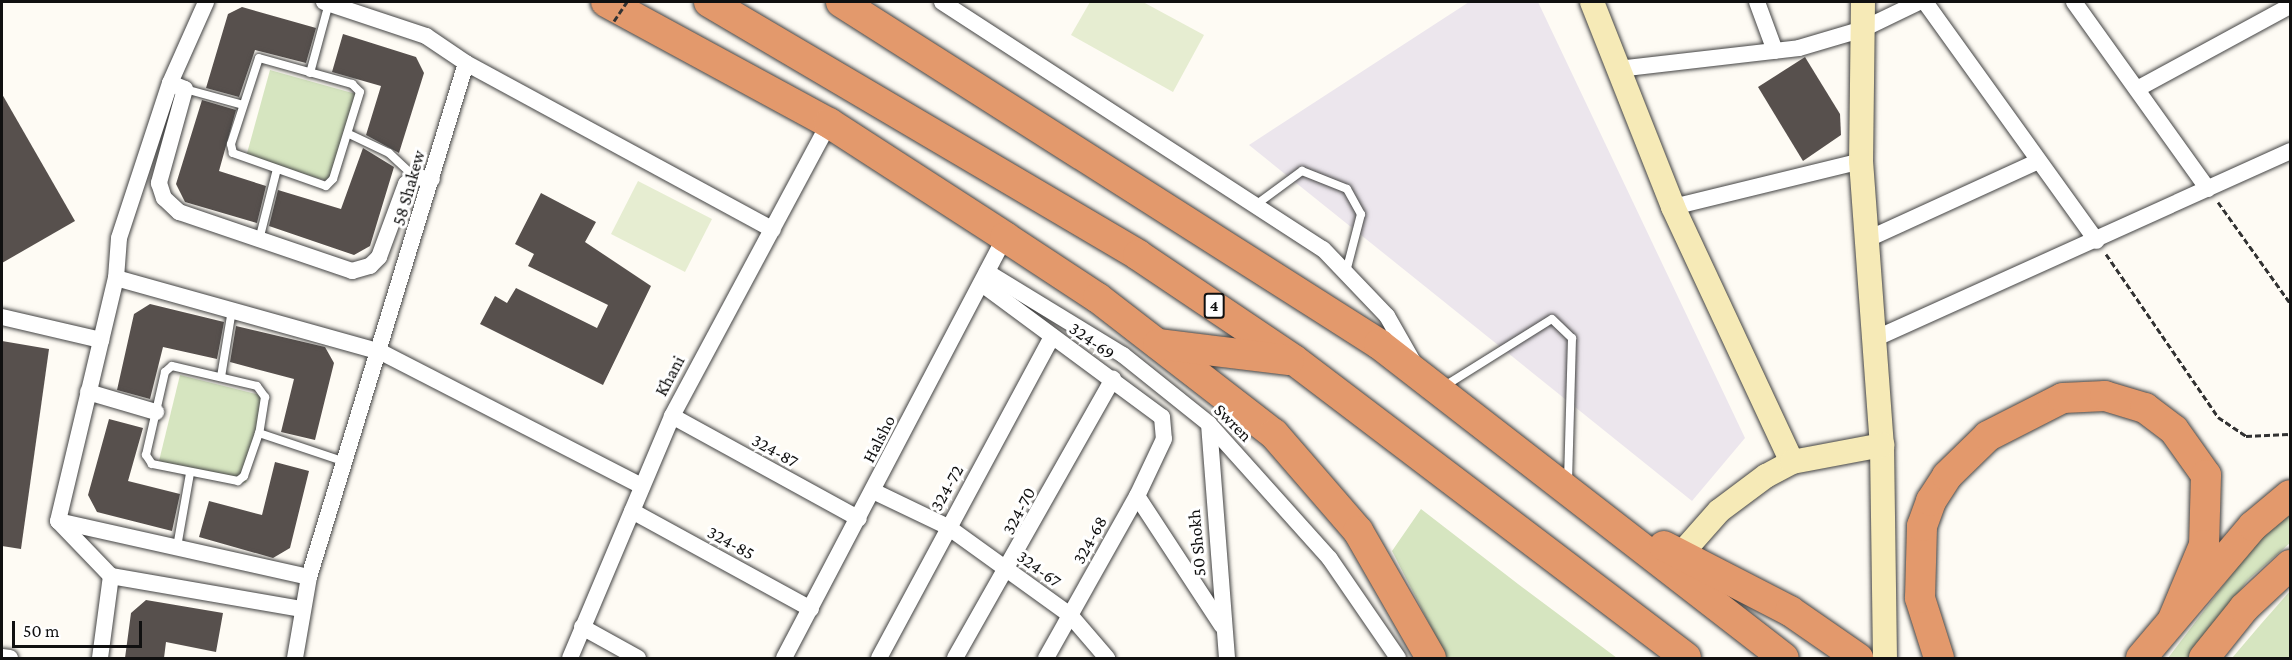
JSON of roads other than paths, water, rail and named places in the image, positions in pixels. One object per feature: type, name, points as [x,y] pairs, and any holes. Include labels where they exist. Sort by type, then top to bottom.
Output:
[{"type":"highway","name":"4","points":[[709,2],[1138,255],[1294,360],[1601,599],[1686,658]]},
{"type":"highway","points":[[842,2],[1379,344],[1603,514],[1784,658]]},
{"type":"highway","points":[[610,11],[829,123],[1005,237],[1158,344],[1289,452],[1358,531],[1431,658]]},
{"type":"highway","points":[[1158,344],[1294,360]]},
{"type":"highway","points":[[1939,658],[1920,598],[1922,526],[1931,501],[1947,476],[1988,436],[2063,398],[2106,396],[2145,408],[2174,430],[2206,475],[2204,545],[2173,619]]},
{"type":"highway","points":[[2141,658],[2253,526],[2290,495]]},
{"type":"highway","points":[[1603,514],[1790,611],[1858,658]]},
{"type":"highway","points":[[2204,658],[2244,608],[2290,565]]},
{"type":"highway","points":[[1601,599],[1669,658]]},
{"type":"street","points":[[58,521],[116,278],[119,238],[177,86],[206,2]]},
{"type":"street","points":[[326,2],[426,36],[466,63],[772,230]]},
{"type":"street","points":[[942,2],[1257,204],[1346,272],[1387,316],[1429,383]]},
{"type":"street","points":[[1592,2],[1673,207],[1792,462]]},
{"type":"street","points":[[1757,2],[1775,51]]},
{"type":"street","points":[[1863,2],[1861,161],[1881,445],[1885,658]]},
{"type":"street","points":[[1618,69],[1775,51],[1863,29],[1919,2]]},
{"type":"street","points":[[1925,2],[2097,241]]},
{"type":"street","points":[[2074,2],[2208,189]]},
{"type":"street","points":[[2137,89],[2290,6]]},
{"type":"street","name":"58 Shakew","points":[[295,658],[309,577],[381,352],[466,63]]},
{"type":"street","points":[[177,86],[159,183],[164,198],[179,212],[352,271],[370,266],[406,184],[415,177],[432,179]]},
{"type":"street","name":"Khani","points":[[570,658],[672,416],[829,123]]},
{"type":"street","points":[[1872,340],[2097,241],[2290,151]]},
{"type":"street","points":[[1673,207],[1861,161]]},
{"type":"street","points":[[1868,239],[2038,161]]},
{"type":"street","name":"Halsho","points":[[787,658],[1005,237]]},
{"type":"street","points":[[116,278],[381,352],[642,486]]},
{"type":"street","name":"324-69","points":[[984,278],[1052,337],[1113,379],[1162,417],[1164,439]]},
{"type":"street","name":"Swren","points":[[984,278],[1123,355],[1209,424],[1330,559],[1397,658]]},
{"type":"street","points":[[2,317],[101,340]]},
{"type":"street","name":"324-72","points":[[879,658],[1052,337]]},
{"type":"street","name":"324-70","points":[[955,658],[1009,571],[1113,379]]},
{"type":"street","points":[[88,392],[156,412]]},
{"type":"street","name":"324-87","points":[[672,416],[859,519]]},
{"type":"street","name":"50 Shokh","points":[[1209,424],[1227,658]]},
{"type":"street","name":"324-68","points":[[1046,658],[1137,496],[1164,439]]},
{"type":"street","points":[[1680,554],[1719,511],[1792,462],[1881,445]]},
{"type":"street","name":"324-67","points":[[873,492],[948,528],[1009,571],[1070,615],[1107,658]]},
{"type":"street","points":[[1137,496],[1224,629]]},
{"type":"street","name":"324-85","points":[[632,511],[811,609]]},
{"type":"street","points":[[58,521],[309,577]]},
{"type":"street","points":[[58,521],[111,576],[302,609]]},
{"type":"street","points":[[100,658],[111,576]]},
{"type":"street","points":[[582,627],[638,658]]},
{"type":"street","points":[[2,657],[10,658]]},
{"type":"lane","points":[[310,73],[326,2]]},
{"type":"lane","points":[[259,58],[352,84],[360,92],[349,134],[333,179],[326,186],[233,153],[243,105],[259,58]]},
{"type":"lane","points":[[177,86],[243,105]]},
{"type":"lane","points":[[349,134],[389,153],[415,177]]},
{"type":"lane","points":[[259,240],[277,169]]},
{"type":"lane","points":[[1257,204],[1302,171],[1347,189],[1361,214],[1346,272]]},
{"type":"lane","points":[[221,377],[232,310]]},
{"type":"lane","points":[[1429,383],[1552,319],[1572,338],[1568,487]]},
{"type":"lane","points":[[172,366],[257,386],[265,397],[259,433],[244,476],[238,481],[152,464],[146,455],[156,412],[165,372],[172,366]]},
{"type":"lane","points":[[259,433],[345,462]]},
{"type":"lane","points":[[177,547],[190,473]]}]
